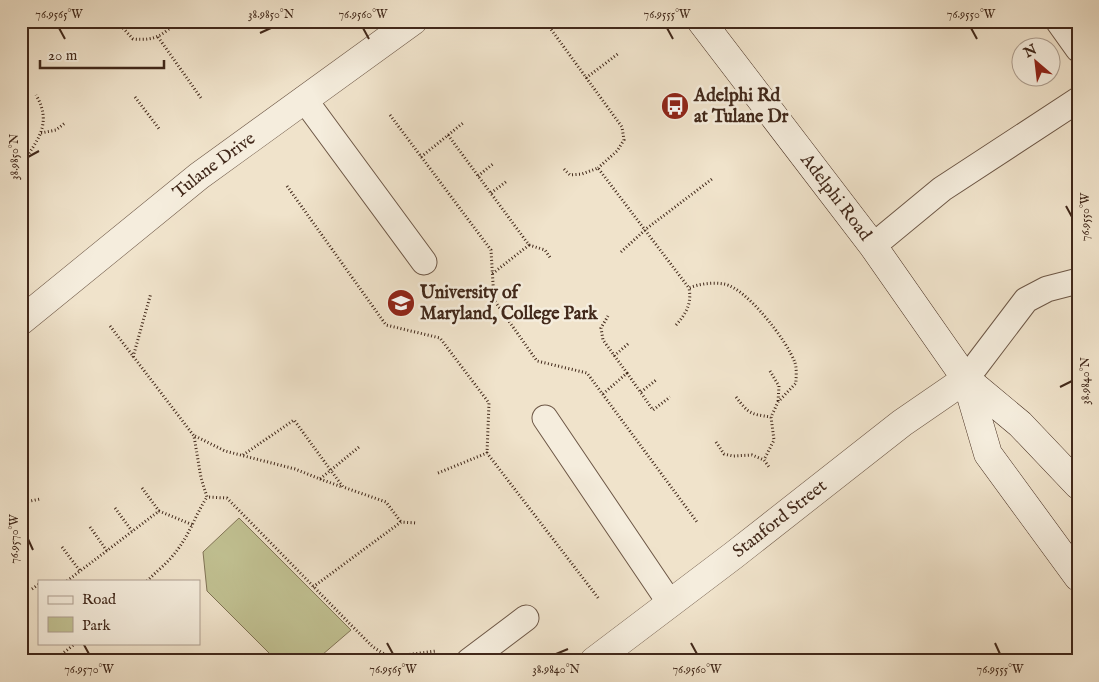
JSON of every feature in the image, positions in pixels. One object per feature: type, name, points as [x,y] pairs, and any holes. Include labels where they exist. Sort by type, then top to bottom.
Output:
[{"type":"street","name":"Tulane Drive","points":[[21,321],[199,176],[413,21]]},
{"type":"street","name":"Adelphi Road","points":[[700,21],[873,246],[966,379],[1020,424],[1078,485]]},
{"type":"street","name":"Adelphi Road","points":[[966,379],[988,454],[1078,577]]},
{"type":"street","name":"Stanford Street","points":[[594,661],[734,556],[902,423],[966,379]]},
{"type":"lane","points":[[1058,21],[1078,49]]},
{"type":"lane","points":[[304,99],[424,262]]},
{"type":"lane","points":[[873,246],[942,188],[1078,100]]},
{"type":"lane","points":[[966,379],[1026,300],[1048,289],[1078,281]]},
{"type":"lane","points":[[546,418],[670,603]]},
{"type":"lane","points":[[469,661],[526,618]]},
{"type":"path","points":[[123,28],[133,39],[148,41],[158,37],[179,21]]},
{"type":"path","points":[[545,21],[622,127],[624,140],[616,151],[598,168],[582,174],[570,175],[564,169]]},
{"type":"path","points":[[158,37],[201,98]]},
{"type":"path","points":[[586,78],[620,53]]},
{"type":"path","points":[[21,165],[39,138],[43,126],[42,106],[36,95]]},
{"type":"path","points":[[136,97],[160,130]]},
{"type":"path","points":[[390,116],[491,250],[494,300],[537,361],[587,372],[697,522]]},
{"type":"path","points":[[421,157],[463,122]]},
{"type":"path","points":[[41,133],[56,130],[65,123]]},
{"type":"path","points":[[448,135],[530,245],[545,250],[551,259]]},
{"type":"path","points":[[478,176],[494,163]]},
{"type":"path","points":[[598,168],[689,288],[691,298],[688,308],[685,315],[676,324]]},
{"type":"path","points":[[621,252],[646,230],[712,179]]},
{"type":"path","points":[[491,193],[507,181]]},
{"type":"path","points":[[287,186],[386,325],[440,338],[488,402],[487,453],[599,599]]},
{"type":"path","points":[[492,274],[530,245]]},
{"type":"path","points":[[689,288],[698,285],[725,284],[745,296],[778,333],[796,365],[796,383],[778,402],[771,416],[774,440],[764,460]]},
{"type":"path","points":[[133,357],[151,293]]},
{"type":"path","points":[[608,316],[601,328],[602,340],[654,410],[670,397]]},
{"type":"path","points":[[110,326],[194,436],[225,451],[295,469],[386,502],[401,522]]},
{"type":"path","points":[[614,356],[629,343]]},
{"type":"path","points":[[770,371],[779,386],[778,402]]},
{"type":"path","points":[[603,394],[627,373]]},
{"type":"path","points":[[641,392],[656,380]]},
{"type":"path","points":[[736,397],[747,411],[756,415],[771,416]]},
{"type":"path","points":[[243,456],[294,420],[343,487]]},
{"type":"path","points":[[148,580],[177,551],[207,497],[201,478],[194,436]]},
{"type":"path","points":[[716,442],[724,454],[733,456],[752,455],[764,460],[769,468]]},
{"type":"path","points":[[320,479],[359,447]]},
{"type":"path","points":[[438,473],[487,453]]},
{"type":"path","points":[[142,488],[159,511],[193,525]]},
{"type":"path","points":[[207,497],[227,498],[374,647],[389,657],[443,650]]},
{"type":"path","points":[[21,503],[40,499]]},
{"type":"path","points":[[115,508],[132,531]]},
{"type":"path","points":[[68,580],[159,511]]},
{"type":"path","points":[[313,587],[401,522],[417,523]]},
{"type":"path","points":[[90,527],[107,551]]},
{"type":"path","points":[[62,547],[80,571]]},
{"type":"path","points":[[32,589],[38,585]]},
{"type":"path","points":[[54,661],[75,644]]},
{"type":"green space","points":[[239,518],[351,630],[315,661],[277,661],[207,591],[203,552]]},
{"type":"place","name":"Adelphi Rd at Tulane Dr","points":[[675,106]]},
{"type":"place","name":"University of Maryland, College Park","points":[[401,303]]}]
